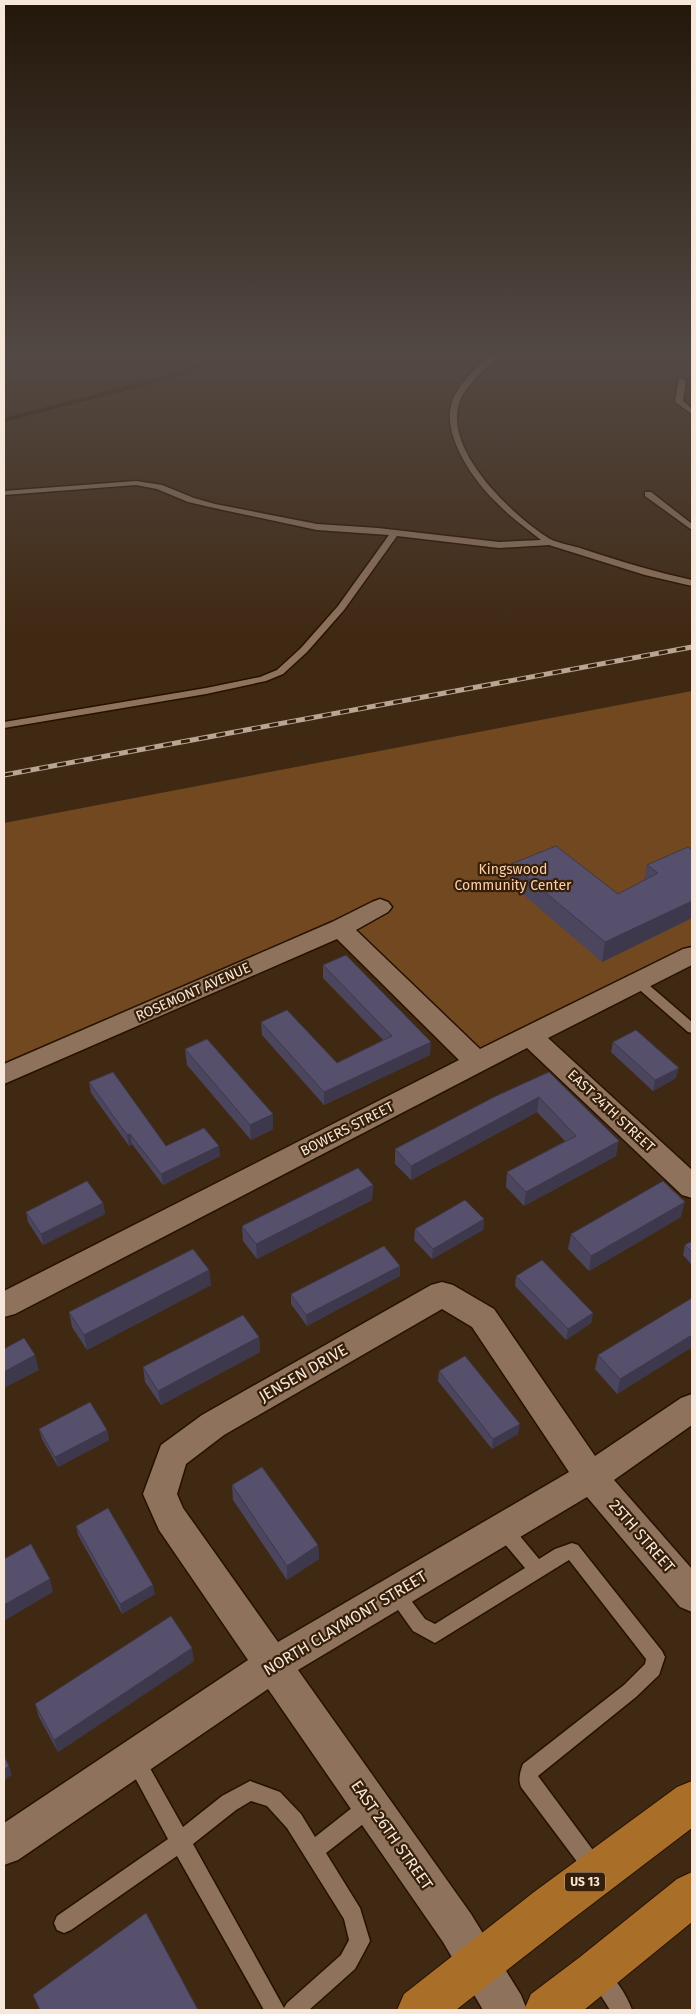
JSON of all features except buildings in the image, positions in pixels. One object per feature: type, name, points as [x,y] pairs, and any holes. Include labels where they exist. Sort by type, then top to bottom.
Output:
[{"type":"main road","name":"US 13","points":[[420,2010],[692,1802]]},
{"type":"main road","points":[[548,2010],[689,1905]]},
{"type":"street","name":"ROSEMONT AVENUE","points":[[4,1075],[340,928],[380,907]]},
{"type":"street","points":[[340,928],[477,1062]]},
{"type":"street","name":"BOWERS STREET","points":[[4,1305],[477,1062],[692,955]]},
{"type":"street","name":"EAST 24TH STREET","points":[[530,1036],[692,1187]]},
{"type":"street","name":"JENSEN DRIVE","points":[[272,1665],[171,1520],[160,1494],[172,1455],[213,1425],[442,1294],[483,1318],[591,1477]]},
{"type":"street","name":"NORTH CLAYMONT STREET","points":[[4,1846],[272,1665],[591,1477],[692,1408]]},
{"type":"street","name":"25TH STREET","points":[[591,1477],[692,1595]]},
{"type":"street","name":"EAST 26TH STREET","points":[[272,1665],[457,1928],[506,2010]]},
{"type":"lane","points":[[460,446],[463,453],[498,500],[549,542]]},
{"type":"lane","points":[[4,492],[136,483],[159,487],[191,500],[316,527],[499,545],[549,542],[573,547],[648,574],[692,583]]},
{"type":"lane","points":[[648,494],[692,528]]},
{"type":"lane","points":[[4,725],[206,691],[263,679],[280,672],[304,650],[341,608],[394,534]]},
{"type":"lane","points":[[638,982],[692,1029]]},
{"type":"lane","points":[[503,1529],[537,1570]]},
{"type":"lane","points":[[394,1593],[419,1625],[435,1634],[561,1555],[572,1551],[656,1657],[653,1669],[630,1690],[530,1770],[528,1780],[597,1873]]},
{"type":"lane","points":[[134,1758],[275,2010]]},
{"type":"lane","points":[[64,1923],[180,1842],[229,1803],[250,1791],[273,1800],[294,1821],[353,1915],[360,1941],[348,1962],[294,2010]]},
{"type":"lane","points":[[314,1851],[371,1806]]},
{"type":"lane","points":[[596,1973],[622,2010]]},
{"type":"green space","name":"Kingswood Community Center","points":[[692,691],[692,953],[485,1058],[345,925],[4,1075],[4,823]]},
{"type":"railway","points":[[4,775],[692,647]]}]
